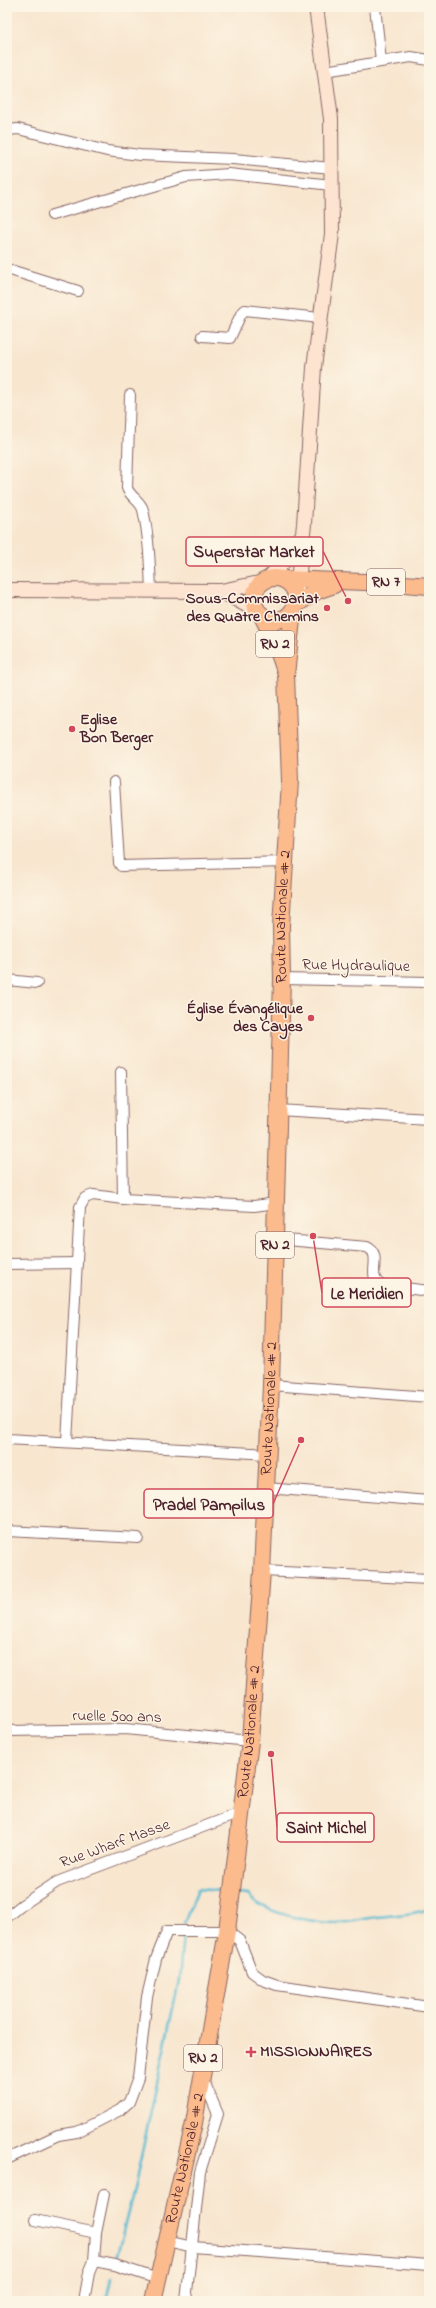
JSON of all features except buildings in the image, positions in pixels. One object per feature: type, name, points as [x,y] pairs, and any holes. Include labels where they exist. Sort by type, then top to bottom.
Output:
[{"type":"main road","points":[[277,580],[293,588],[294,606],[280,619],[269,619],[259,612],[254,598],[277,580],[302,536],[314,367],[332,234],[331,119],[316,7]]},
{"type":"main road","points":[[277,580],[287,558],[302,536]]},
{"type":"main road","name":"RN 2","points":[[7,590],[221,591],[277,580]]},
{"type":"main road","name":"RN 7","points":[[277,580],[429,586]]},
{"type":"main road","name":"RN 7","points":[[294,606],[317,591],[343,582]]},
{"type":"main road","name":"RN 2","points":[[221,591],[259,612]]},
{"type":"main road","name":"Route Nationale # 2","points":[[153,2301],[194,2123],[201,2073],[227,1931],[240,1813],[250,1741],[262,1571],[271,1385],[282,979],[281,926],[290,782],[286,675],[294,606]]},
{"type":"main road","name":"Route Nationale # 2","points":[[259,612],[275,642],[286,675]]},
{"type":"street","points":[[375,7],[381,62]]},
{"type":"street","points":[[325,71],[411,57],[429,60]]},
{"type":"street","points":[[7,130],[18,130],[106,151],[140,155],[234,159],[332,168]]},
{"type":"street","points":[[52,215],[186,177],[228,174],[332,185]]},
{"type":"street","points":[[7,269],[78,291]]},
{"type":"street","points":[[202,336],[230,338],[245,310],[320,318]]},
{"type":"street","points":[[130,395],[127,488],[130,495],[143,510],[150,558],[151,591]]},
{"type":"street","points":[[114,782],[119,863],[121,866],[285,862]]},
{"type":"street","name":"Rue Hydraulique","points":[[282,979],[429,982]]},
{"type":"street","points":[[7,980],[37,983]]},
{"type":"street","points":[[121,1072],[122,1200]]},
{"type":"street","points":[[278,1110],[429,1119]]},
{"type":"street","points":[[67,1442],[81,1202],[93,1195],[122,1200],[254,1206],[276,1203]]},
{"type":"street","points":[[275,1239],[367,1247],[374,1252],[375,1256],[374,1275],[376,1283],[380,1285],[429,1291]]},
{"type":"street","points":[[7,1264],[77,1263]]},
{"type":"street","points":[[271,1385],[429,1397]]},
{"type":"street","points":[[7,1439],[268,1454]]},
{"type":"street","points":[[266,1488],[429,1501]]},
{"type":"street","points":[[7,1531],[138,1538]]},
{"type":"street","points":[[262,1571],[429,1579]]},
{"type":"street","name":"ruelle 500 ans","points":[[7,1731],[125,1729],[250,1741]]},
{"type":"street","name":"Rue Wharf Masse","points":[[7,1917],[22,1905],[57,1882],[240,1813]]},
{"type":"street","points":[[7,2159],[58,2135],[77,2132],[88,2127],[120,2110],[129,2102],[138,2078],[147,1997],[156,1959],[167,1931],[227,1931],[240,1941],[252,1972],[263,1980],[277,1986],[429,2007]]},
{"type":"street","points":[[186,2301],[200,2172],[218,2114],[201,2073]]},
{"type":"street","points":[[83,2300],[89,2273],[94,2261],[96,2233],[104,2194]]},
{"type":"street","points":[[35,2220],[96,2233]]},
{"type":"street","points":[[167,2240],[193,2247],[429,2265]]},
{"type":"street","points":[[94,2261],[115,2265],[158,2280]]},
{"type":"waterway","points":[[184,1923],[198,1889],[221,1891]]},
{"type":"waterway","points":[[238,1894],[248,1895],[264,1907],[275,1912],[312,1921],[333,1923],[344,1923],[410,1914],[429,1909]]},
{"type":"waterway","points":[[116,2259],[135,2185],[179,1980],[183,1936]]},
{"type":"waterway","points":[[106,2301],[111,2278]]},
{"type":"place","name":"Superstar Market","points":[[348,601]]},
{"type":"place","name":"Sous-Commissariat des Quatre Chemins","points":[[327,608]]},
{"type":"place","name":"Eglise Bon Berger","points":[[72,729]]},
{"type":"place","name":"Église Évangélique des Cayes","points":[[311,1018]]},
{"type":"place","name":"Le Meridien","points":[[313,1236]]},
{"type":"place","name":"Pradel Pampilus","points":[[301,1440]]},
{"type":"place","name":"Saint Michel","points":[[271,1754]]},
{"type":"place","name":"MISSIONNAIRES","points":[[251,2052]]}]
